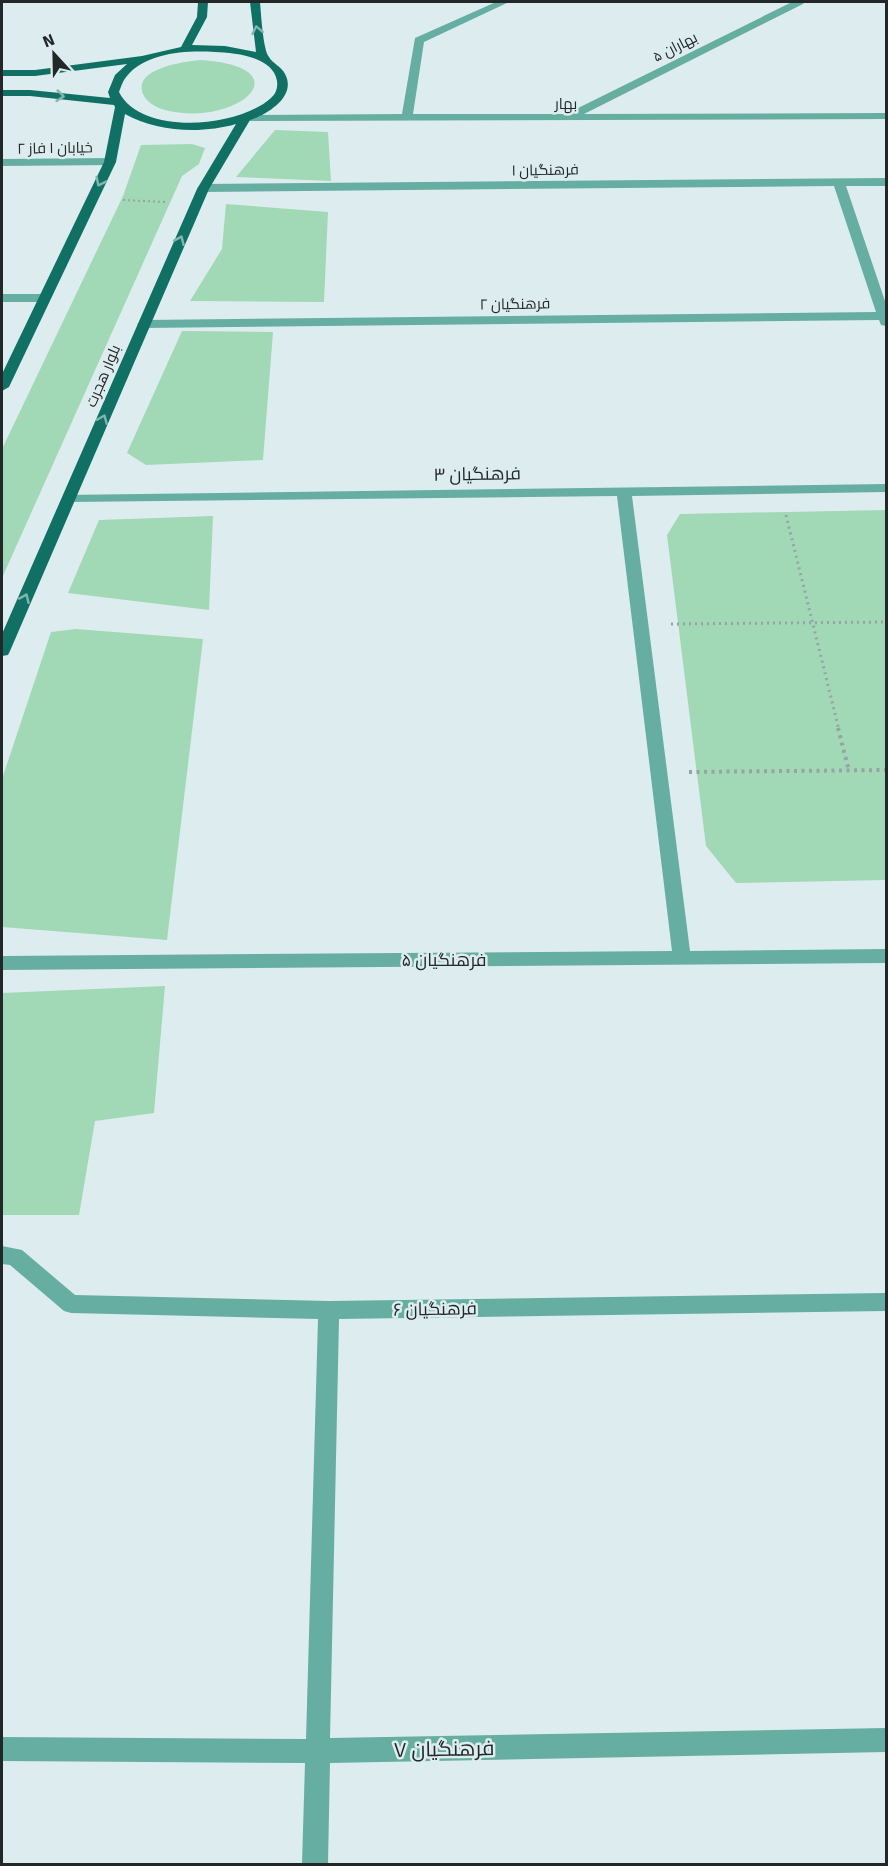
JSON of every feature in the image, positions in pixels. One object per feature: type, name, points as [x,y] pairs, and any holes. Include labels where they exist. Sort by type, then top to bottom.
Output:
[{"type":"main road","points":[[185,49],[202,17],[203,2]]},
{"type":"main road","points":[[255,2],[255,15],[263,59]]},
{"type":"main road","points":[[2,73],[35,73],[146,58],[185,49],[227,49],[263,59],[281,76],[283,87],[279,97],[269,107],[245,118],[213,126],[169,126],[149,122],[133,115],[120,104],[115,96],[115,86],[120,76],[131,66],[146,58]]},
{"type":"main road","points":[[2,93],[30,93],[120,104]]},
{"type":"main road","points":[[2,387],[110,162],[120,104]]},
{"type":"main road","name":"بلوار هجرت","points":[[2,651],[196,203],[245,118]]},
{"type":"street","points":[[407,117],[419,40],[504,2]]},
{"type":"street","name":"بهاران ۵","points":[[565,119],[799,2]]},
{"type":"street","points":[[865,116],[886,104]]},
{"type":"street","name":"بهار","points":[[245,118],[565,119],[886,116]]},
{"type":"street","name":"خیابان ۱ فاز ۲","points":[[2,163],[110,162]]},
{"type":"street","points":[[839,182],[886,318]]},
{"type":"street","name":"فرهنگیان ۱","points":[[203,188],[886,182]]},
{"type":"street","points":[[2,298],[45,298]]},
{"type":"street","name":"فرهنگیان ۲","points":[[144,324],[886,318]]},
{"type":"street","name":"فرهنگیان ۳","points":[[69,498],[886,488]]},
{"type":"street","points":[[624,491],[682,958]]},
{"type":"street","name":"فرهنگیان ۵","points":[[2,963],[886,956]]},
{"type":"street","name":"فرهنگیان ۶","points":[[2,1255],[15,1256],[71,1304],[329,1310],[886,1302]]},
{"type":"street","points":[[315,1864],[329,1310]]},
{"type":"street","name":"فرهنگیان ۷","points":[[2,1749],[318,1751],[886,1740]]},
{"type":"path","points":[[92,199],[196,203]]},
{"type":"path","points":[[779,490],[849,771]]},
{"type":"path","points":[[640,624],[886,622]]},
{"type":"path","points":[[658,772],[886,770]]},
{"type":"green space","points":[[202,60],[233,65],[250,73],[255,84],[250,94],[237,104],[218,110],[194,113],[162,109],[145,98],[142,85],[145,78],[153,72],[174,64]]},
{"type":"green space","points":[[275,130],[328,132],[331,181],[236,177]]},
{"type":"green space","points":[[192,144],[205,148],[199,164],[182,176],[2,578],[2,449],[123,196],[141,145]]},
{"type":"green space","points":[[226,204],[328,212],[324,302],[190,301],[222,249]]},
{"type":"green space","points":[[182,331],[273,332],[263,460],[146,465],[127,453]]},
{"type":"green space","points":[[886,510],[886,880],[736,883],[706,846],[667,535],[680,514]]},
{"type":"green space","points":[[213,516],[209,610],[68,593],[99,520]]},
{"type":"green space","points":[[76,629],[203,639],[167,940],[2,927],[2,779],[51,632]]},
{"type":"green space","points":[[165,986],[154,1113],[95,1121],[79,1215],[2,1215],[2,993]]}]
